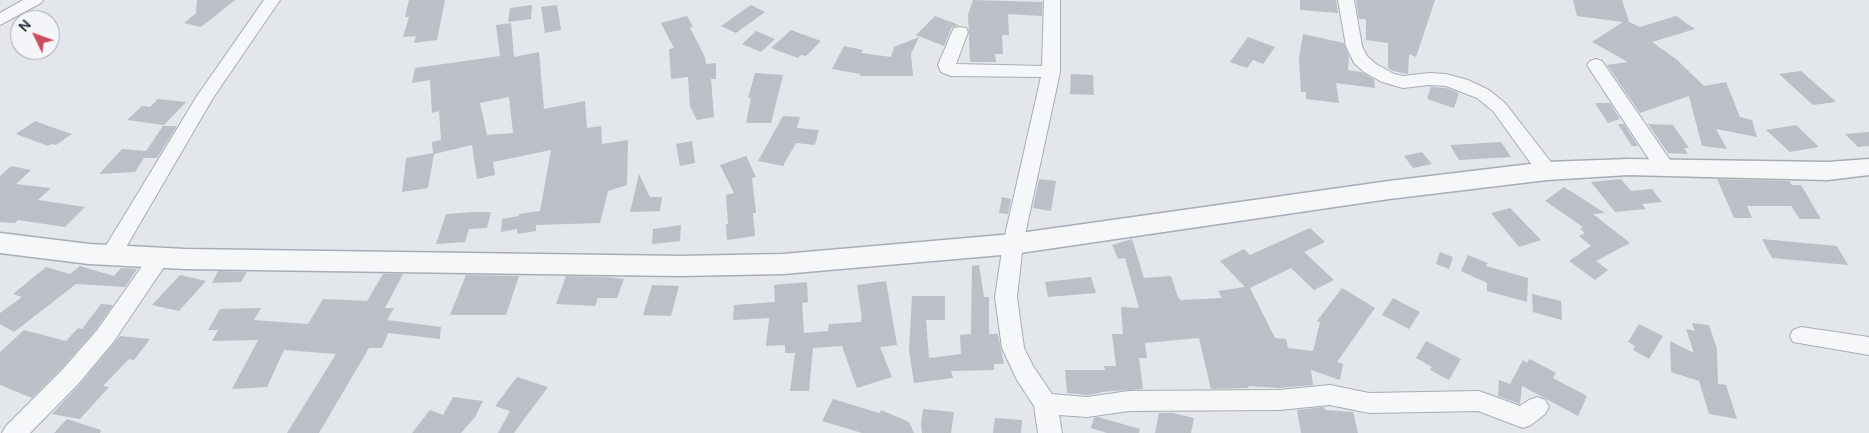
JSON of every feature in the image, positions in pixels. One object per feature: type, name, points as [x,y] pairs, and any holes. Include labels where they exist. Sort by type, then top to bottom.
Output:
[{"type":"street","points":[[0,20],[36,0]]},
{"type":"street","points":[[111,256],[206,96],[272,0]]},
{"type":"street","points":[[1050,433],[1044,404],[1025,373],[1013,348],[1006,297],[1013,244],[1051,72],[1052,0]]},
{"type":"street","points":[[1346,0],[1354,46],[1360,59],[1370,68],[1388,78],[1403,82],[1429,79],[1446,80],[1462,84],[1484,94],[1499,107],[1547,171]]},
{"type":"street","points":[[960,32],[947,65],[951,70],[1051,72]]},
{"type":"street","points":[[1596,65],[1665,168]]},
{"type":"street","points":[[0,244],[111,256],[159,258],[689,266],[783,264],[1013,244],[1369,193],[1547,171],[1628,167],[1828,170],[1869,167]]},
{"type":"street","points":[[14,433],[71,376],[106,335],[159,258]]},
{"type":"street","points":[[1801,336],[1869,346]]},
{"type":"street","points":[[1044,404],[1087,407],[1129,401],[1279,400],[1330,395],[1369,403],[1479,401],[1523,418],[1536,407]]},
{"type":"building","points":[[197,0],[235,0],[201,27],[184,23],[196,13]]},
{"type":"building","points":[[409,0],[445,0],[437,40],[414,43],[416,36],[403,37],[409,17],[405,17]]},
{"type":"building","points":[[973,0],[1042,2],[1042,16],[1008,14],[1009,35],[1002,35],[1003,54],[995,54],[996,62],[970,62],[968,15]]},
{"type":"building","points":[[1300,0],[1336,0],[1338,13],[1300,10]]},
{"type":"building","points":[[1356,0],[1435,0],[1416,57],[1409,54],[1408,74],[1388,68],[1388,43],[1366,40],[1366,19],[1359,19]]},
{"type":"building","points":[[1573,0],[1622,0],[1629,22],[1640,27],[1676,16],[1695,29],[1652,42],[1676,59],[1704,86],[1726,82],[1740,117],[1752,120],[1757,137],[1716,129],[1727,149],[1702,146],[1689,96],[1640,113],[1607,65],[1628,62],[1592,42],[1623,22],[1577,16]]},
{"type":"building","points":[[532,5],[531,19],[508,22],[510,8]]},
{"type":"building","points":[[557,5],[561,30],[545,33],[541,7]]},
{"type":"building","points":[[751,5],[765,12],[736,33],[721,26]]},
{"type":"building","points":[[687,16],[693,27],[690,28],[705,57],[706,64],[716,63],[716,79],[711,79],[714,117],[697,120],[690,106],[688,77],[671,79],[669,49],[674,48],[661,23]]},
{"type":"building","points":[[935,16],[959,25],[952,27],[944,46],[916,35]]},
{"type":"building","points":[[511,23],[514,57],[539,52],[544,109],[585,101],[587,128],[601,126],[602,144],[628,140],[627,185],[608,191],[600,223],[536,225],[536,231],[517,234],[517,229],[501,232],[502,219],[540,211],[551,150],[493,162],[495,175],[477,179],[472,145],[434,154],[428,188],[402,192],[406,158],[433,153],[432,142],[441,140],[439,111],[432,113],[430,80],[412,83],[415,68],[500,56],[496,25]],"holes":[[[509,97],[513,133],[487,135],[480,103]]]},
{"type":"building","points":[[791,30],[821,41],[806,56],[801,55],[798,58],[771,48]]},
{"type":"building","points":[[756,31],[775,39],[761,52],[742,44]]},
{"type":"building","points":[[1303,34],[1344,43],[1349,57],[1348,70],[1361,72],[1374,79],[1375,88],[1336,83],[1339,103],[1306,99],[1306,92],[1301,92],[1299,58]]},
{"type":"building","points":[[919,37],[911,54],[913,76],[860,76],[860,74],[832,69],[844,46],[863,50],[861,53],[891,57],[894,47]]},
{"type":"building","points":[[1248,37],[1275,47],[1263,64],[1253,60],[1247,68],[1230,62]]},
{"type":"building","points":[[1801,71],[1836,102],[1813,105],[1779,74]]},
{"type":"building","points":[[755,73],[783,75],[771,123],[746,123],[751,98],[748,98]]},
{"type":"building","points":[[1071,74],[1093,75],[1094,95],[1070,94]]},
{"type":"building","points":[[1431,87],[1446,88],[1459,93],[1454,108],[1427,99]]},
{"type":"building","points":[[158,99],[186,102],[164,125],[127,120],[142,106],[150,107]]},
{"type":"building","points":[[1595,103],[1610,103],[1620,119],[1608,123]]},
{"type":"building","points":[[783,116],[800,117],[797,128],[819,130],[815,145],[796,143],[783,166],[758,161]]},
{"type":"building","points":[[35,121],[72,134],[56,145],[51,144],[48,146],[16,134]]},
{"type":"building","points":[[1618,124],[1624,124],[1638,146],[1632,146]]},
{"type":"building","points":[[1648,124],[1673,125],[1689,148],[1684,148],[1688,154],[1668,153]]},
{"type":"building","points":[[1796,125],[1819,147],[1790,152],[1766,130]]},
{"type":"building","points":[[163,126],[177,126],[157,158],[144,158],[135,172],[99,174],[122,149],[146,151]]},
{"type":"building","points":[[1869,132],[1869,146],[1858,147],[1845,134]]},
{"type":"building","points":[[692,141],[695,163],[680,166],[676,144]]},
{"type":"building","points":[[1501,142],[1511,157],[1459,160],[1450,145]]},
{"type":"building","points":[[1422,152],[1432,164],[1413,168],[1404,156]]},
{"type":"building","points":[[746,156],[756,177],[752,178],[756,213],[753,213],[755,236],[727,240],[726,195],[734,193],[720,165]]},
{"type":"building","points":[[11,166],[31,170],[16,184],[51,188],[38,200],[85,207],[65,227],[18,220],[15,223],[0,222],[0,176]]},
{"type":"building","points":[[639,174],[650,197],[662,197],[660,211],[630,212]]},
{"type":"building","points":[[1039,179],[1056,181],[1051,211],[1033,208]]},
{"type":"building","points":[[1621,179],[1631,191],[1652,189],[1662,202],[1642,204],[1646,209],[1615,212],[1591,182]]},
{"type":"building","points":[[1717,179],[1789,181],[1792,185],[1801,185],[1821,219],[1800,219],[1791,206],[1747,206],[1752,218],[1734,218]]},
{"type":"building","points":[[1564,187],[1605,213],[1593,214],[1630,243],[1596,261],[1608,270],[1595,280],[1569,261],[1591,246],[1579,236],[1585,233],[1580,229],[1583,227],[1545,201]]},
{"type":"building","points":[[1002,197],[1011,199],[1008,214],[999,213]]},
{"type":"building","points":[[1510,208],[1541,240],[1519,247],[1491,213]]},
{"type":"building","points":[[491,212],[487,228],[469,229],[465,242],[436,244],[446,214]]},
{"type":"building","points":[[681,225],[680,241],[652,244],[653,229]]},
{"type":"building","points":[[1310,228],[1325,242],[1304,252],[1334,280],[1314,290],[1291,268],[1250,288],[1275,338],[1286,339],[1288,348],[1313,351],[1320,322],[1317,321],[1342,288],[1375,308],[1337,362],[1343,364],[1340,380],[1311,370],[1313,385],[1279,388],[1248,386],[1249,388],[1211,389],[1199,338],[1145,343],[1147,358],[1139,358],[1143,389],[1100,392],[1087,395],[1067,393],[1065,370],[1105,370],[1104,366],[1116,366],[1112,334],[1123,334],[1121,307],[1139,308],[1125,258],[1118,259],[1112,245],[1132,239],[1144,278],[1171,276],[1178,297],[1181,300],[1222,298],[1218,291],[1245,287],[1220,261],[1244,249],[1250,255]]},
{"type":"building","points":[[1762,239],[1837,246],[1848,265],[1772,258]]},
{"type":"building","points":[[1440,252],[1453,257],[1449,269],[1436,264]]},
{"type":"building","points":[[1468,255],[1488,263],[1486,266],[1528,278],[1527,302],[1487,291],[1487,283],[1461,271]]},
{"type":"building","points":[[979,265],[984,297],[989,297],[989,334],[998,334],[1004,364],[994,364],[994,370],[951,371],[953,378],[914,383],[909,351],[912,296],[945,296],[945,320],[926,320],[929,358],[961,354],[960,335],[971,334],[972,266]]},
{"type":"building","points":[[80,266],[114,276],[121,268],[137,269],[125,287],[76,284],[14,332],[0,324],[0,313],[22,297],[13,294],[46,267],[70,274]]},
{"type":"building","points":[[218,271],[247,272],[241,282],[212,283]]},
{"type":"building","points":[[383,274],[403,274],[385,308],[394,308],[387,320],[441,327],[440,339],[388,333],[382,348],[369,348],[319,433],[287,433],[336,354],[284,350],[267,387],[232,389],[258,340],[212,341],[218,330],[208,330],[220,309],[261,308],[254,320],[308,324],[323,299],[367,301]]},
{"type":"building","points":[[180,275],[206,281],[179,311],[152,305]]},
{"type":"building","points":[[466,275],[519,276],[506,315],[450,315]]},
{"type":"building","points":[[566,276],[624,279],[617,298],[598,298],[595,306],[556,304]]},
{"type":"building","points":[[1091,277],[1096,293],[1048,297],[1045,282]]},
{"type":"building","points":[[886,281],[897,345],[880,347],[892,377],[857,388],[842,346],[813,348],[809,391],[790,391],[795,353],[785,353],[785,345],[766,346],[769,318],[733,320],[734,305],[775,302],[774,285],[807,282],[808,302],[802,303],[804,333],[828,331],[829,324],[861,322],[857,285]]},
{"type":"building","points":[[652,285],[679,286],[671,316],[643,315]]},
{"type":"building","points":[[1532,294],[1561,301],[1562,320],[1533,312]]},
{"type":"building","points":[[1393,298],[1420,312],[1409,329],[1382,315]]},
{"type":"building","points":[[101,304],[113,305],[97,328],[62,368],[32,398],[0,385],[0,352],[24,330],[66,341],[78,328],[82,329]]},
{"type":"building","points":[[1692,323],[1709,325],[1717,349],[1718,384],[1726,385],[1737,419],[1709,414],[1699,381],[1671,372],[1670,341],[1694,353],[1686,329],[1695,331]]},
{"type":"building","points":[[1639,324],[1663,336],[1649,359],[1633,350],[1635,346],[1628,342]]},
{"type":"building","points":[[120,336],[150,339],[134,360],[129,359],[103,386],[109,387],[80,419],[52,414],[80,384]]},
{"type":"building","points":[[1426,341],[1461,359],[1449,380],[1430,370],[1432,367],[1416,358]]},
{"type":"building","points":[[1530,359],[1556,373],[1553,378],[1587,396],[1578,416],[1522,386],[1520,404],[1498,396],[1499,380],[1510,384],[1523,360],[1527,363]]},
{"type":"building","points":[[517,377],[548,387],[514,433],[498,433],[510,411],[495,406]]},
{"type":"building","points":[[453,397],[483,401],[475,417],[461,433],[412,433],[430,410],[443,415]]},
{"type":"building","points":[[833,399],[879,413],[881,410],[909,422],[914,433],[862,433],[822,421]]},
{"type":"building","points":[[1324,407],[1325,410],[1353,412],[1358,433],[1301,433],[1297,410]]},
{"type":"building","points":[[923,409],[954,412],[951,433],[922,433]]},
{"type":"building","points":[[1159,413],[1173,413],[1194,418],[1191,433],[1155,433]]},
{"type":"building","points":[[1098,417],[1140,429],[1139,433],[1107,433],[1091,428],[1094,418]]},
{"type":"building","points":[[995,418],[1022,420],[1021,433],[993,433]]},
{"type":"building","points":[[67,419],[101,430],[100,433],[54,433]]}]
